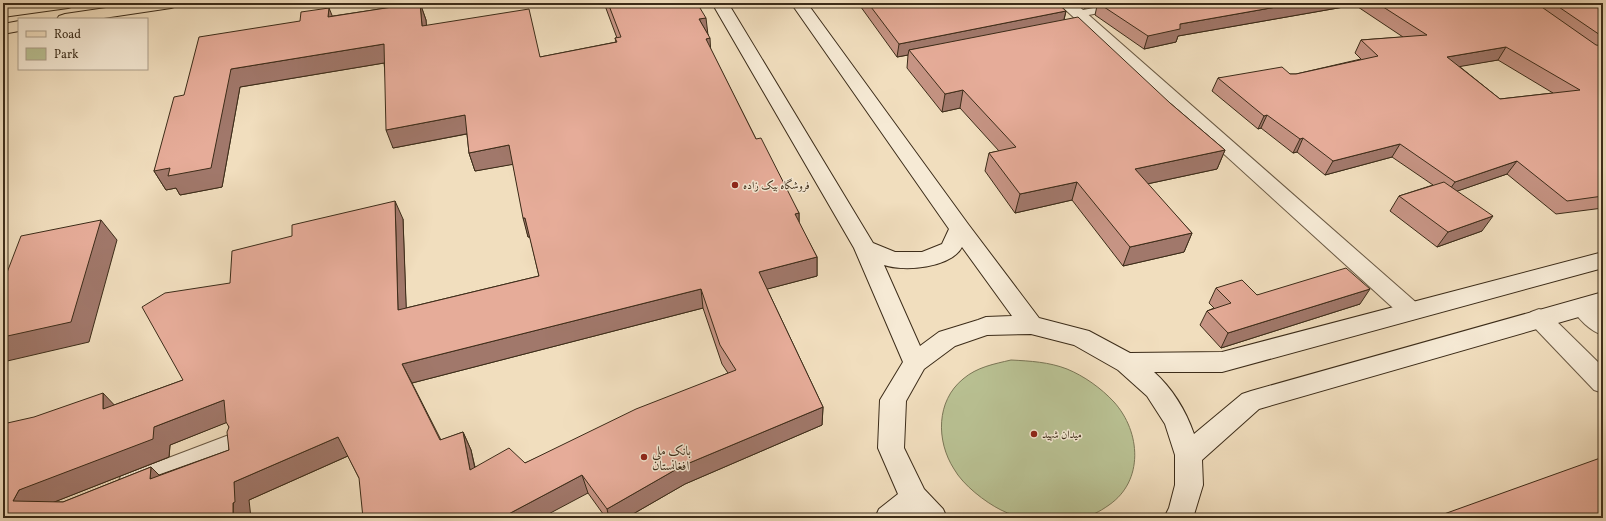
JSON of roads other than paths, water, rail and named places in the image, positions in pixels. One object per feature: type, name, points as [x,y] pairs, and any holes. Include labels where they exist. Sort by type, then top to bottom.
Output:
[{"type":"main road","points":[[3,12],[68,3]]},
{"type":"main road","points":[[73,18],[171,3]]},
{"type":"main road","points":[[3,28],[18,26]]},
{"type":"street","points":[[720,3],[865,248],[915,362]]},
{"type":"street","points":[[799,3],[960,229],[1031,325]]},
{"type":"street","points":[[1077,18],[1411,311]]},
{"type":"street","points":[[865,248],[892,260],[924,260],[950,249],[960,229]]},
{"type":"street","points":[[1127,363],[1222,362],[1603,260]]},
{"type":"street","points":[[1188,455],[1251,400],[1593,304],[1603,326]]},
{"type":"street","points":[[1539,318],[1603,383]]},
{"type":"street","points":[[933,518],[914,498],[891,448],[893,400],[915,362],[947,339],[986,326],[1031,325],[1081,338],[1127,363],[1156,389],[1177,421],[1188,455],[1189,485],[1181,514],[1178,518]]},
{"type":"street","points":[[110,494],[229,446]]},
{"type":"street","points":[[889,518],[914,498]]},
{"type":"lane","points":[[1077,18],[1136,3]]},
{"type":"place","name":"فروشگاه بیک زاده","points":[[735,185]]},
{"type":"place","name":"میدان شهید","points":[[1034,434]]},
{"type":"place","name":"بانک ملی افغانستان","points":[[644,457]]}]
